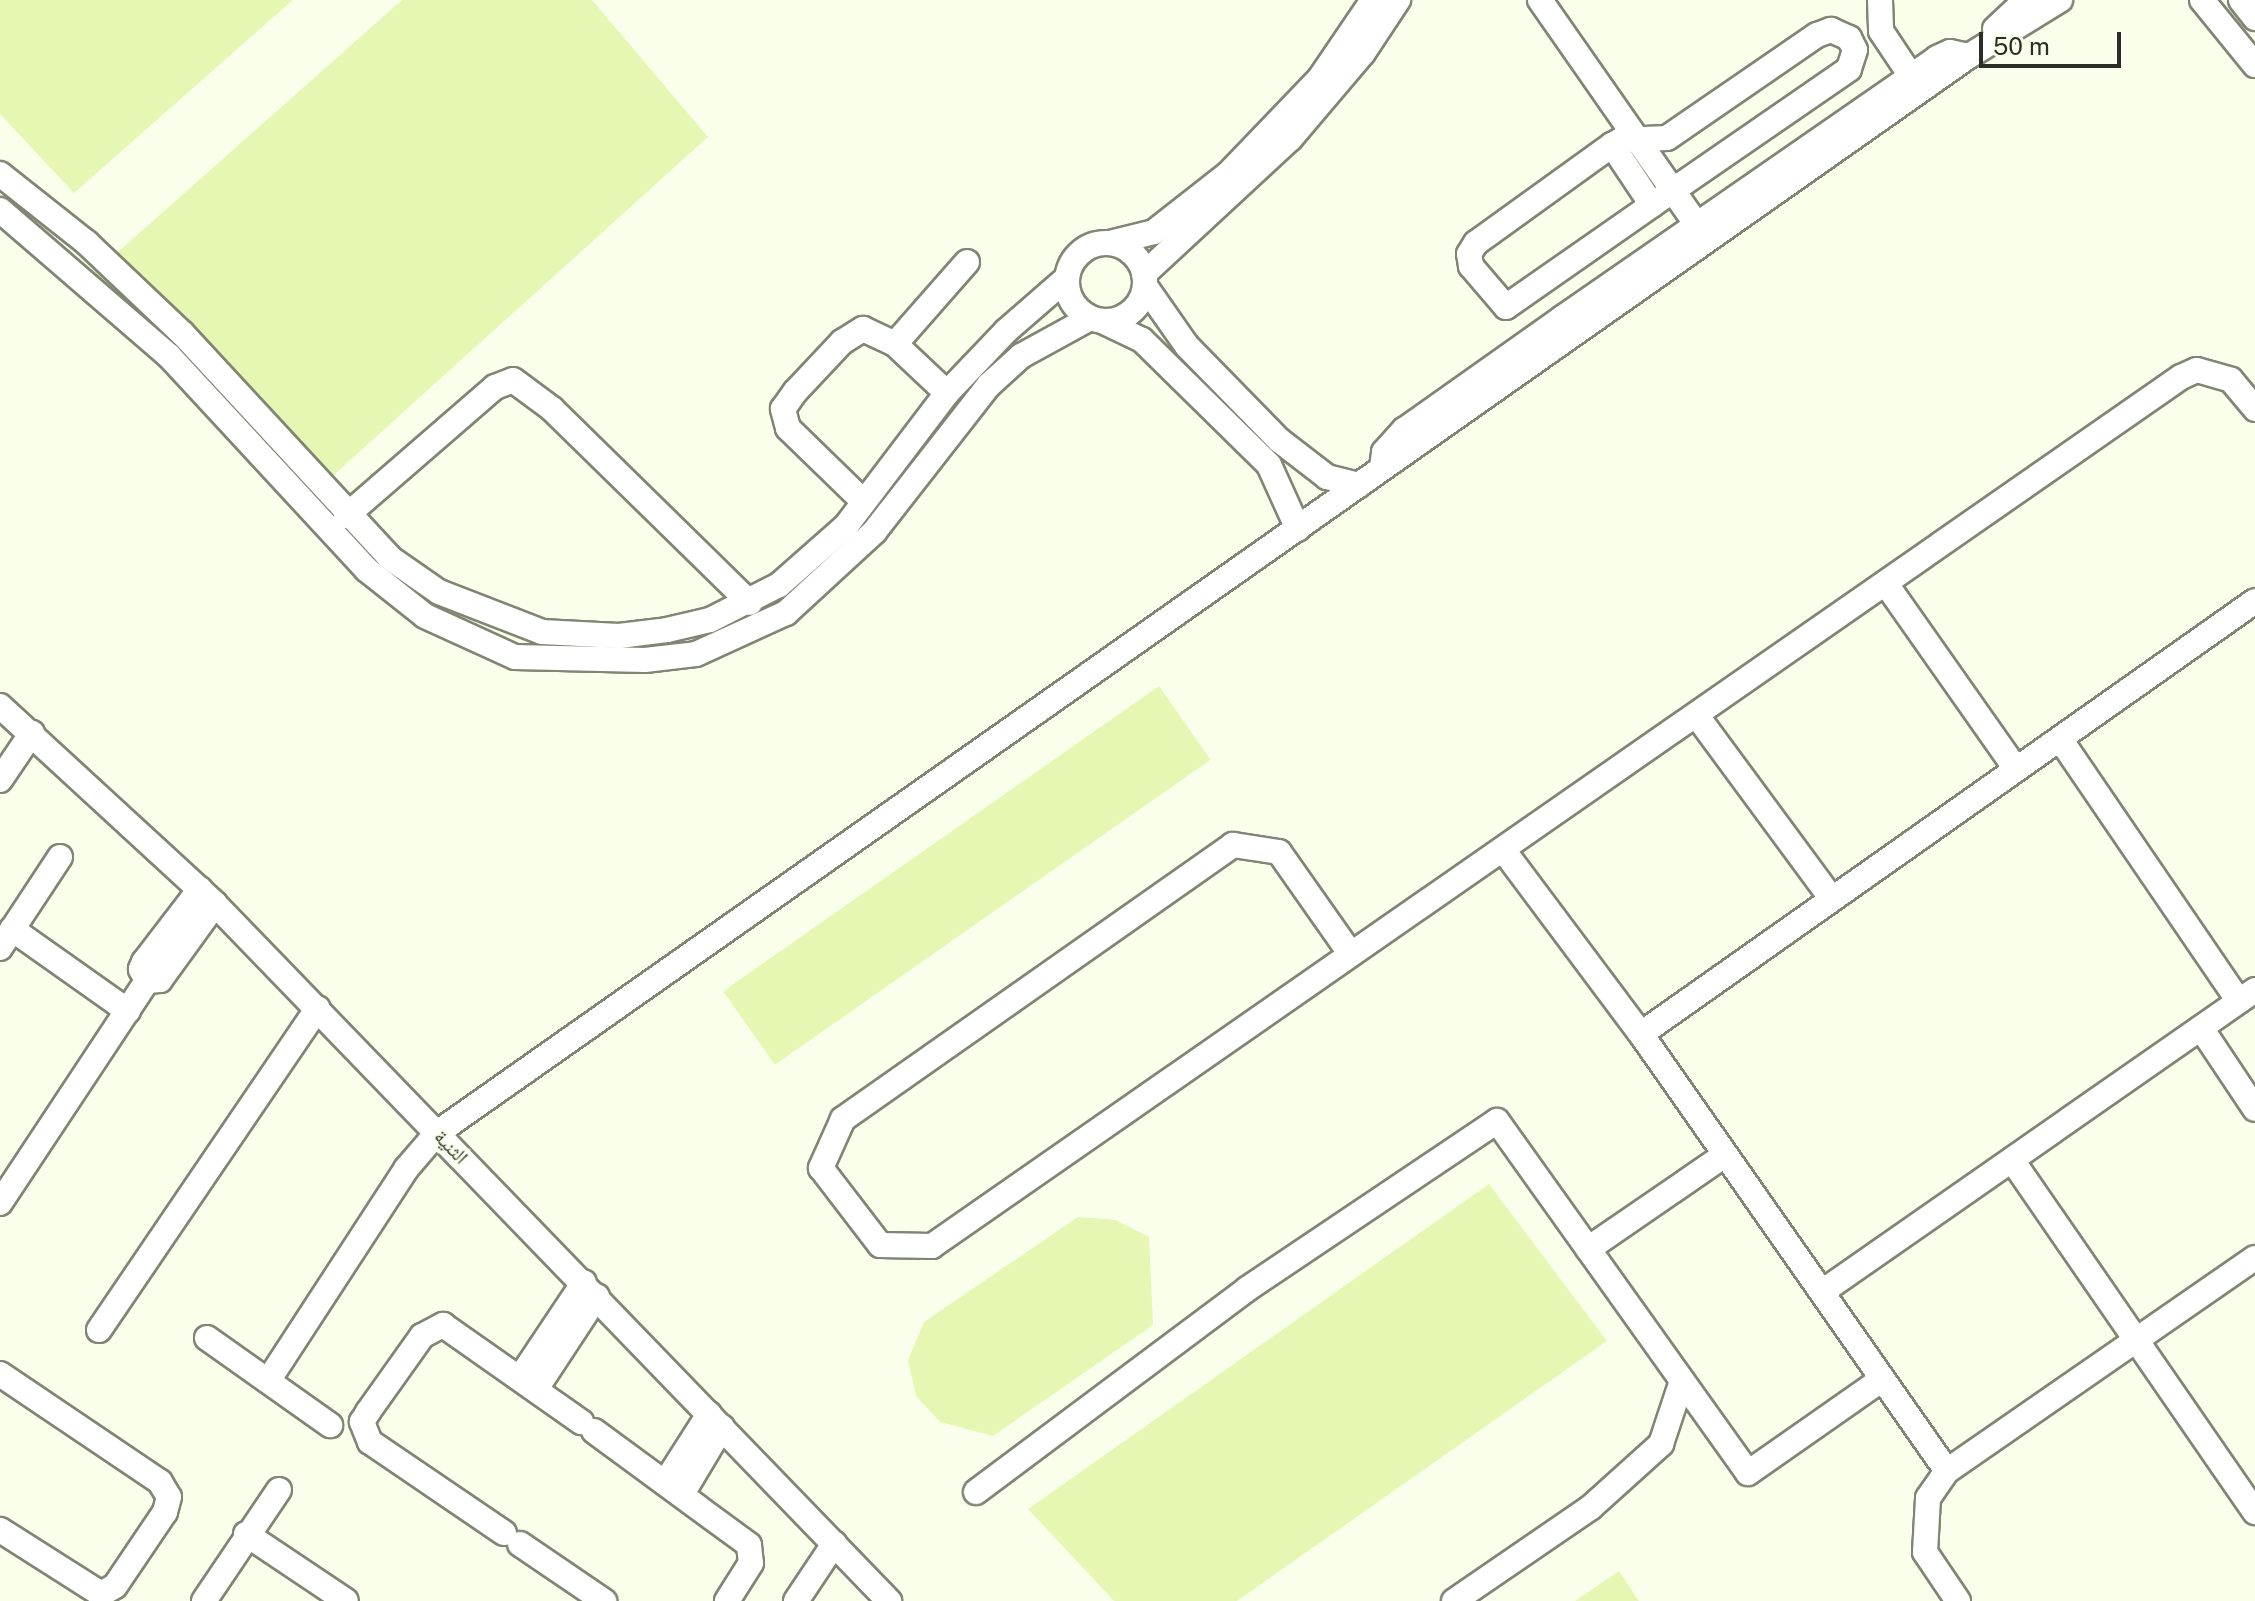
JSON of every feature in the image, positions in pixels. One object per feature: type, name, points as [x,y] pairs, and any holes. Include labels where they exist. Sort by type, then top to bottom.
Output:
[{"type":"street","points":[[0,174],[87,243],[182,333],[346,516],[390,558],[439,592],[542,632],[619,636],[667,630],[750,603],[846,526],[947,393],[1006,331],[1067,278],[1077,256],[1098,244],[1154,232],[1228,174],[1320,78],[1373,0]]},
{"type":"street","points":[[0,210],[169,356],[366,569],[425,616],[515,657],[645,660],[696,654],[786,613],[874,532],[989,385],[1021,356],[1096,320],[1115,321],[1135,308],[1145,280],[1290,139],[1363,53],[1398,0]]},
{"type":"street","points":[[1540,0],[1696,224]]},
{"type":"street","points":[[1880,0],[1881,31],[1911,76]]},
{"type":"street","points":[[1568,326],[1696,224],[1943,54],[1969,56],[2026,0]]},
{"type":"street","points":[[2191,0],[2208,8],[2255,65]]},
{"type":"street","points":[[2241,0],[2255,18]]},
{"type":"street","points":[[268,1381],[406,1169],[437,1133],[1298,529],[1568,326],[1969,56],[2059,1]]},
{"type":"street","points":[[1506,307],[1849,69],[1855,50],[1849,38],[1825,31],[1676,133],[1658,141],[1637,139],[1612,145],[1472,248],[1471,266],[1538,347]]},
{"type":"street","points":[[1612,145],[1652,205]]},
{"type":"street","points":[[1110,243],[1132,253],[1145,280],[1187,346],[1279,440],[1327,477],[1359,485]]},
{"type":"street","points":[[895,344],[967,262]]},
{"type":"street","points":[[1548,276],[1550,299],[1568,326]]},
{"type":"street","points":[[1067,278],[1072,302],[1096,320],[1142,340],[1269,465],[1298,529]]},
{"type":"street","points":[[864,502],[788,428],[783,409],[842,342],[863,329],[895,344],[947,393]]},
{"type":"street","points":[[1350,953],[1279,852],[1233,845],[843,1119],[821,1168],[880,1245],[932,1246],[1350,953],[1504,851],[2181,377],[2197,370],[2231,380],[2255,409]]},
{"type":"street","points":[[346,516],[495,387],[513,380],[552,409],[750,603]]},
{"type":"street","points":[[1886,584],[2016,769]]},
{"type":"street","points":[[1641,1034],[2255,601]]},
{"type":"street","name":"الثنية","points":[[0,706],[208,896],[591,1289],[889,1601]]},
{"type":"street","points":[[1697,716],[1832,899]]},
{"type":"street","points":[[0,780],[32,733]]},
{"type":"street","points":[[1822,1292],[2247,996],[2060,739]]},
{"type":"street","points":[[1504,851],[1641,1034],[1722,1157],[1822,1292],[1947,1471]]},
{"type":"street","points":[[60,857],[6,938],[128,1011]]},
{"type":"street","points":[[0,1203],[147,981],[141,969],[144,962],[208,896]]},
{"type":"street","points":[[99,1330],[318,1008]]},
{"type":"street","points":[[2201,1028],[2255,1109]]},
{"type":"street","points":[[976,1492],[1247,1289],[1497,1121],[1748,1473],[1882,1379]]},
{"type":"street","points":[[1588,1249],[1722,1157]]},
{"type":"street","points":[[2012,1160],[2255,1512]]},
{"type":"street","points":[[1958,1601],[1925,1552],[1928,1498],[1947,1471],[2255,1258]]},
{"type":"street","points":[[528,1384],[591,1289]]},
{"type":"street","points":[[604,1601],[370,1442],[362,1422],[431,1327],[454,1329],[749,1545],[751,1563],[727,1601]]},
{"type":"street","points":[[207,1338],[330,1425]]},
{"type":"street","points":[[0,1374],[160,1482],[169,1497],[165,1512],[115,1586],[101,1594],[0,1530]]},
{"type":"street","points":[[1454,1601],[1590,1508],[1661,1444],[1682,1381]]},
{"type":"street","points":[[674,1488],[716,1420]]},
{"type":"street","points":[[204,1601],[246,1534],[279,1490]]},
{"type":"street","points":[[246,1534],[346,1601]]},
{"type":"street","points":[[796,1601],[834,1544]]},
{"type":"green space","points":[[0,0],[293,0],[74,193],[0,114]]},
{"type":"green space","points":[[402,0],[592,0],[708,137],[295,510],[93,274]]},
{"type":"green space","points":[[1159,686],[1211,760],[775,1065],[723,991]]},
{"type":"green space","points":[[1489,1184],[1607,1341],[1237,1601],[1114,1601],[1028,1509]]},
{"type":"green space","points":[[1078,1217],[1116,1220],[1149,1237],[1153,1325],[993,1436],[940,1422],[916,1396],[908,1360],[924,1322]]},
{"type":"green space","points":[[1619,1571],[1639,1601],[1575,1601]]}]
